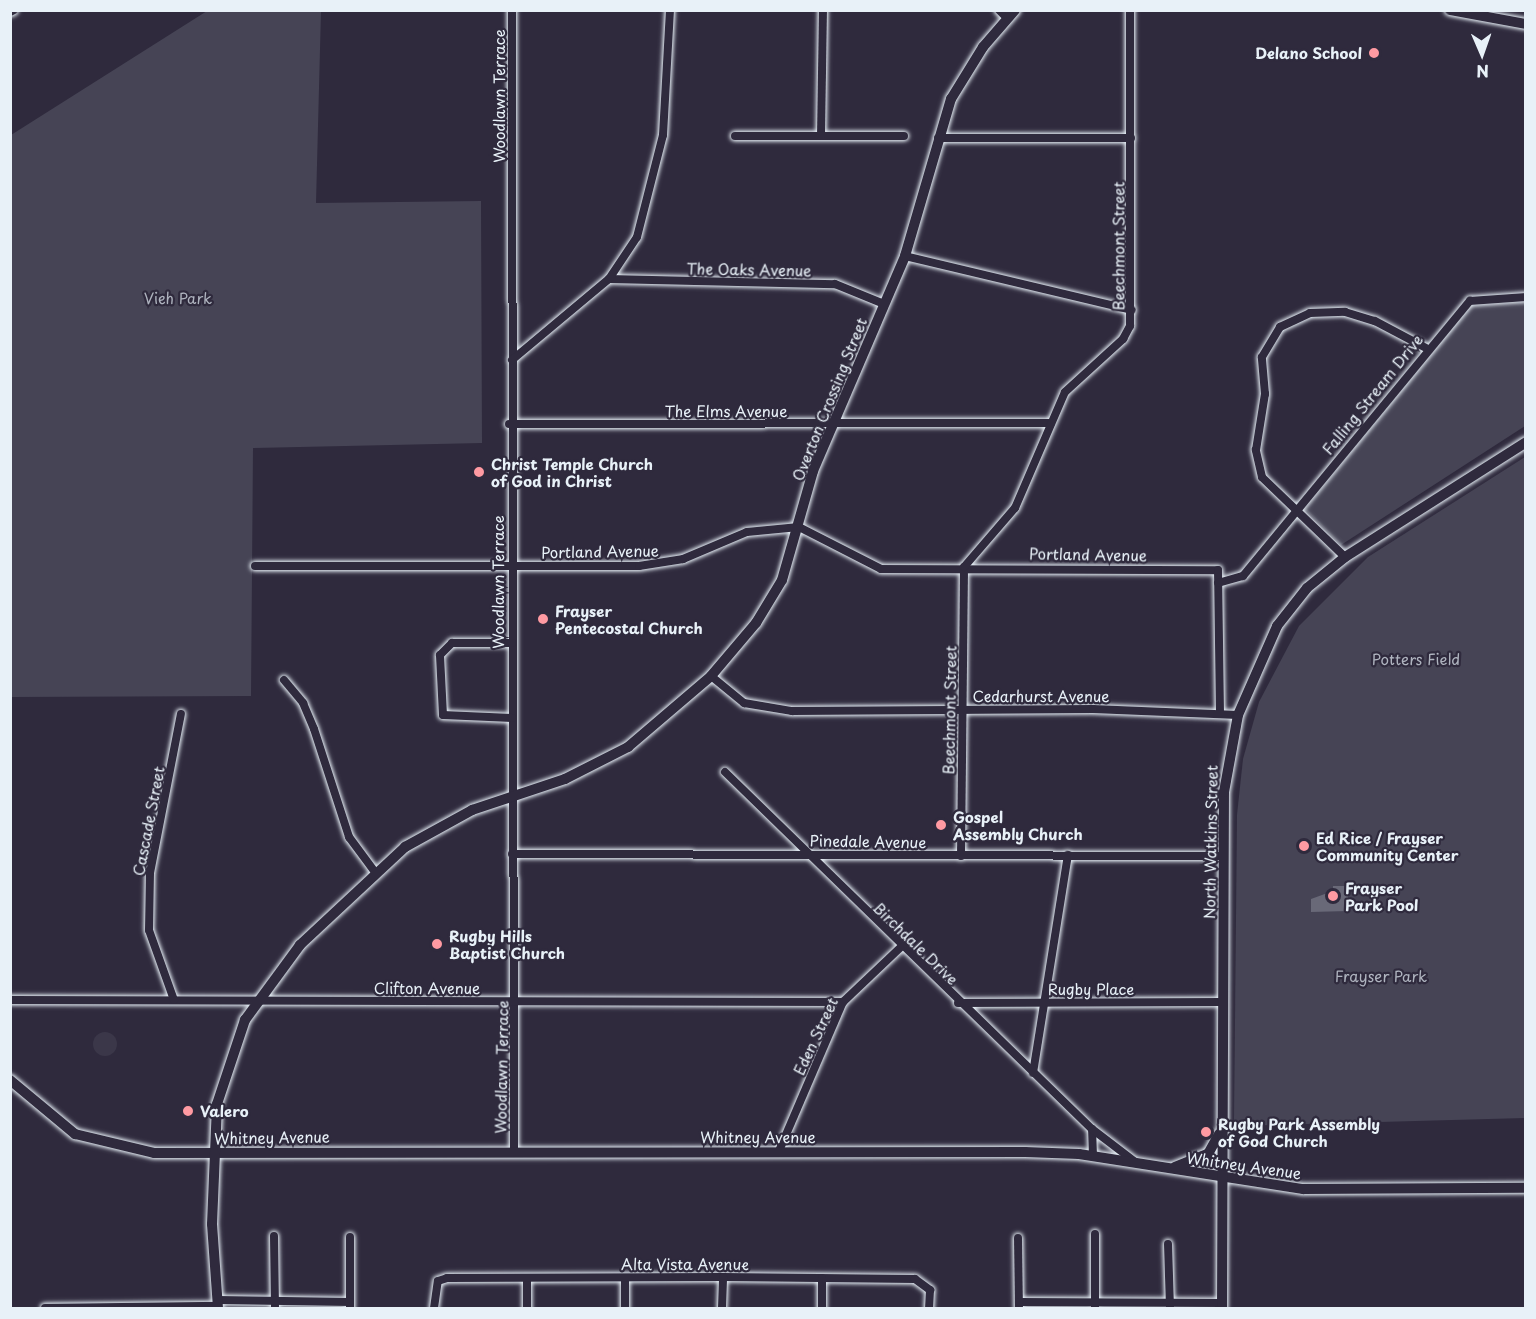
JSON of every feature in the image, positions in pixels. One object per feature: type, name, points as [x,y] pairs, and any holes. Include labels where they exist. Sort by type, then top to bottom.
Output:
[{"type":"main road","points":[[1450,10],[1526,24]]},
{"type":"main road","name":"Overton Crossing Street","points":[[218,1305],[214,1153],[225,1072],[257,1001],[280,966],[375,872],[434,828],[512,795],[598,765],[658,725],[711,676],[769,603],[799,527],[813,471],[905,256],[938,138],[959,83],[1007,13]]},
{"type":"main road","name":"North Watkins Street","points":[[1222,1306],[1223,856],[1227,757],[1238,716],[1277,626],[1307,588],[1345,557],[1526,442]]},
{"type":"main road","name":"Whitney Avenue","points":[[10,1080],[51,1118],[101,1144],[154,1153],[779,1152],[1093,1156],[1221,1179],[1303,1190],[1526,1188]]},
{"type":"main road","points":[[1168,1168],[1208,1154],[1222,1125]]},
{"type":"street","name":"Woodlawn Terrace","points":[[512,10],[512,360],[509,424],[513,566],[514,1153]]},
{"type":"street","points":[[512,360],[609,279],[637,237],[656,164],[670,69],[670,10]]},
{"type":"street","points":[[821,136],[823,10]]},
{"type":"street","name":"Beechmont Street","points":[[961,856],[964,567],[1015,508],[1065,392],[1124,339],[1132,310],[1130,10]]},
{"type":"street","points":[[735,136],[904,136]]},
{"type":"street","points":[[938,138],[1131,138]]},
{"type":"street","points":[[905,256],[1132,310]]},
{"type":"street","name":"The Oaks Avenue","points":[[609,279],[835,284],[884,304]]},
{"type":"street","name":"Falling Stream Drive","points":[[1218,584],[1243,576],[1426,348],[1470,301],[1526,297]]},
{"type":"street","points":[[1345,557],[1299,507],[1262,477],[1256,450],[1265,394],[1262,357],[1280,327],[1310,313],[1345,312],[1375,321],[1426,348]]},
{"type":"street","name":"The Elms Avenue","points":[[509,424],[1051,423]]},
{"type":"street","name":"Portland Avenue","points":[[255,566],[664,564],[747,532],[799,527],[880,569],[964,567],[1218,570],[1218,584]]},
{"type":"street","points":[[1218,584],[1220,713]]},
{"type":"street","points":[[512,643],[452,643],[440,655],[443,715],[512,718]]},
{"type":"street","name":"Cedarhurst Avenue","points":[[711,676],[726,693],[761,708],[1220,713],[1238,716]]},
{"type":"street","points":[[284,680],[310,720],[349,837],[375,872]]},
{"type":"street","name":"Cascade Street","points":[[174,1000],[149,930],[150,873],[181,714]]},
{"type":"street","name":"Birchdale Drive","points":[[725,771],[900,948],[1092,1129],[1135,1162]]},
{"type":"street","name":"Pinedale Avenue","points":[[512,854],[807,853],[961,856],[1223,856]]},
{"type":"street","points":[[1033,1073],[1047,1003],[1068,855]]},
{"type":"street","name":"Eden Street","points":[[779,1152],[843,1002],[900,948]]},
{"type":"street","name":"Clifton Avenue","points":[[10,1000],[843,1002]]},
{"type":"street","name":"Rugby Place","points":[[958,1003],[1223,1002]]},
{"type":"street","points":[[1092,1129],[1093,1156]]},
{"type":"street","points":[[1095,1234],[1095,1306]]},
{"type":"street","points":[[274,1236],[274,1305]]},
{"type":"street","points":[[45,1307],[350,1305],[350,1237]]},
{"type":"street","points":[[1018,1238],[1019,1305],[1222,1306]]},
{"type":"street","points":[[1168,1244],[1170,1306]]},
{"type":"street","points":[[722,1308],[723,1277]]},
{"type":"street","name":"Alta Vista Avenue","points":[[434,1308],[438,1281],[723,1277],[915,1279],[930,1290],[929,1308]]},
{"type":"street","points":[[526,1278],[527,1308]]},
{"type":"street","points":[[625,1278],[625,1308]]},
{"type":"street","points":[[822,1278],[822,1308]]},
{"type":"shaded area","points":[[105,1032],[114,1035],[117,1044],[114,1053],[105,1056],[96,1053],[93,1044],[96,1035]]},
{"type":"green space","name":"Vieh Park","points":[[207,11],[321,11],[316,203],[481,201],[482,443],[253,448],[251,696],[11,697],[11,135]]},
{"type":"green space","points":[[1525,302],[1525,426],[1341,545],[1305,509],[1471,306]]},
{"type":"green space","name":"Frayser Park","points":[[1525,457],[1525,1118],[1234,1126],[1237,815],[1243,759],[1259,702],[1299,626],[1368,557]]},
{"type":"water","name":"Frayser Park Pool","points":[[1333,886],[1348,886],[1348,911],[1311,912],[1311,899],[1333,891]]},
{"type":"place","name":"Delano School","points":[[1374,53]]},
{"type":"place","name":"Christ Temple Church of God in Christ","points":[[479,472]]},
{"type":"place","name":"Frayser Pentecostal Church","points":[[543,619]]},
{"type":"place","name":"Gospel Assembly Church","points":[[941,825]]},
{"type":"place","name":"Ed Rice / Frayser Community Center","points":[[1304,846]]},
{"type":"place","name":"Frayser Park Pool","points":[[1333,896]]},
{"type":"place","name":"Rugby Hills Baptist Church","points":[[437,944]]},
{"type":"place","name":"Valero","points":[[188,1111]]},
{"type":"place","name":"Rugby Park Assembly of God Church","points":[[1206,1132]]},
{"type":"park label","name":"Potters Field","points":[[1416,659]]}]
